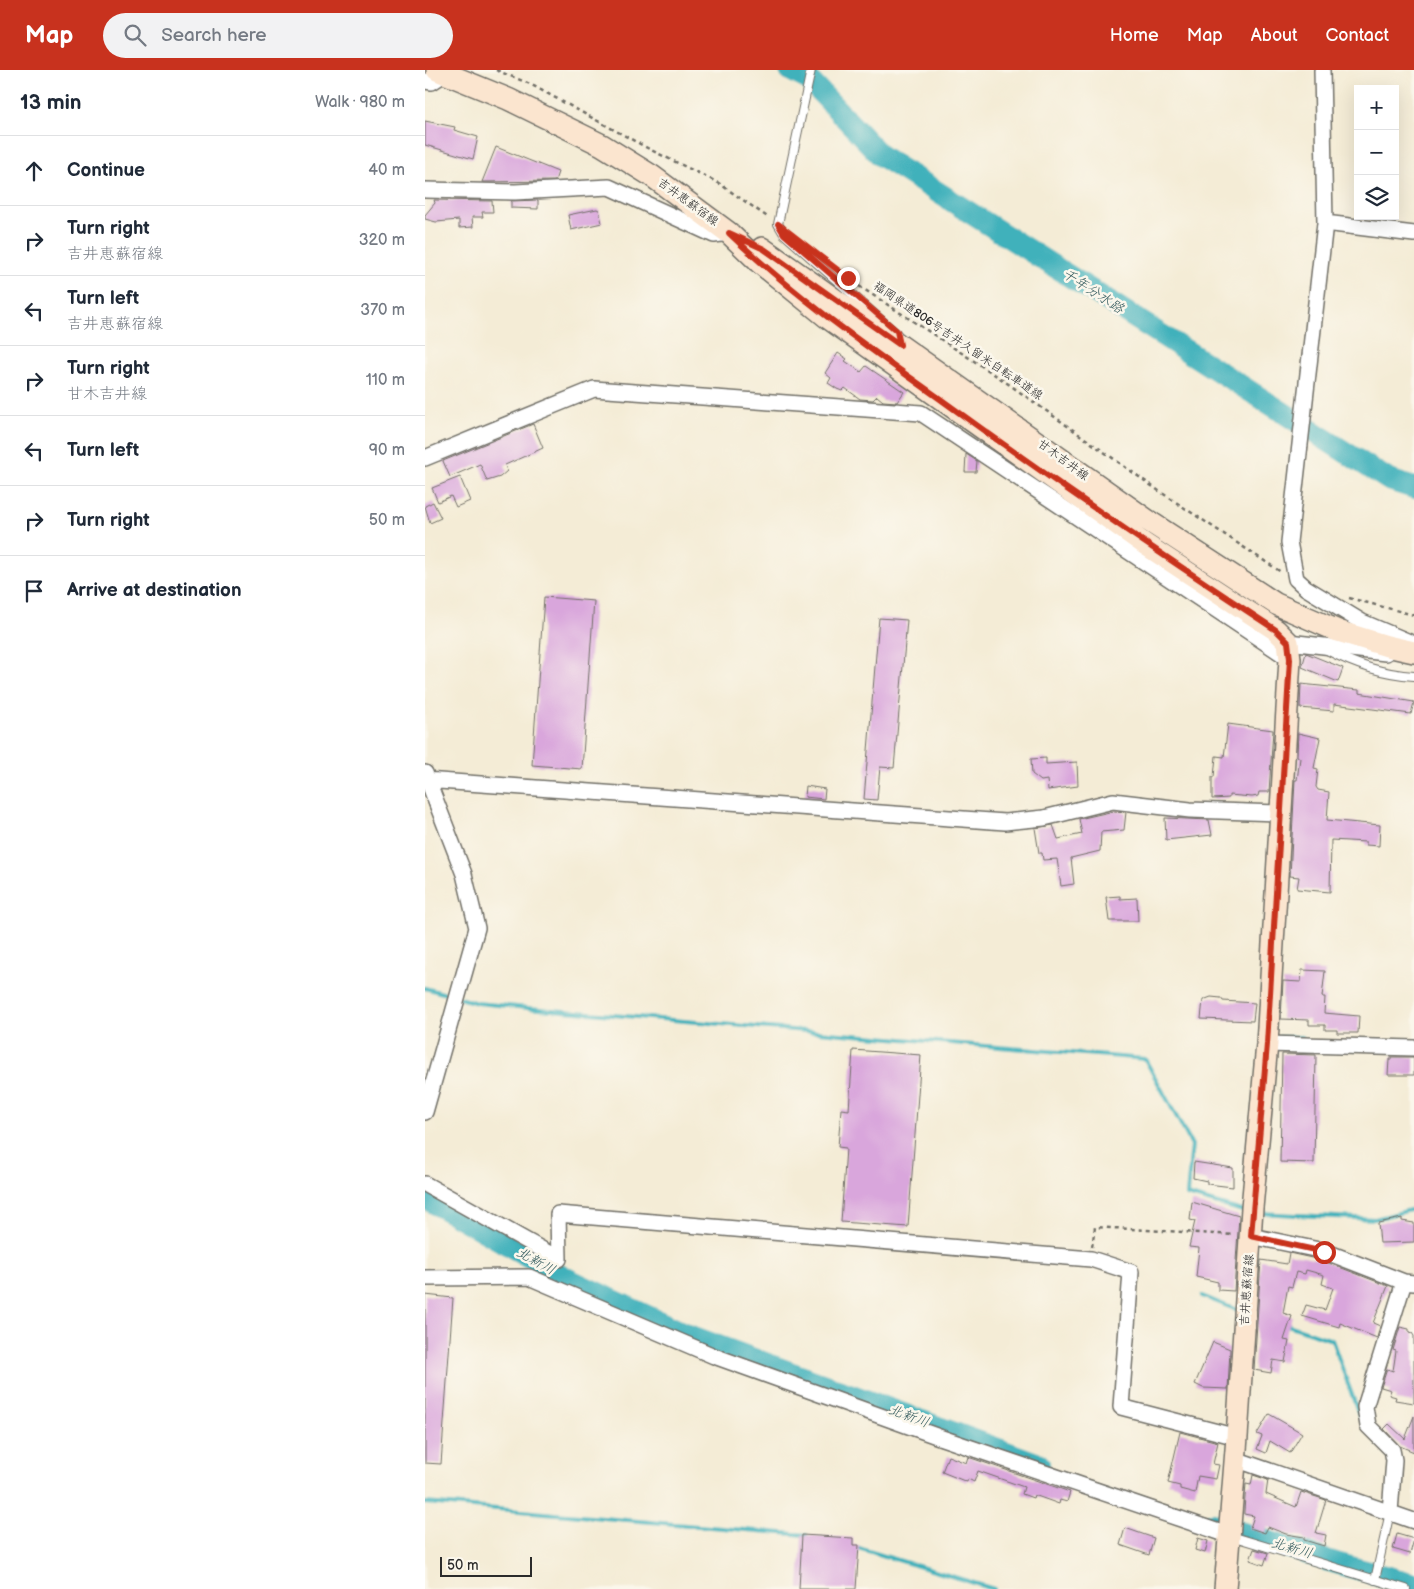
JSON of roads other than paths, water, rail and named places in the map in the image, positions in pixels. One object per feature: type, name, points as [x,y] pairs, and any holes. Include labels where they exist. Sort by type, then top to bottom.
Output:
[{"type":"main road","name":"吉井恵蘇宿線","points":[[441,71],[508,99],[602,145],[667,186],[729,233],[759,262],[828,318],[1146,545],[1276,630],[1289,650],[1267,1044],[1251,1221],[1225,1589]]},
{"type":"main road","name":"甘木吉井線","points":[[729,233],[764,249],[1147,520],[1276,604],[1338,631],[1414,654]]},
{"type":"street","points":[[1322,70],[1325,223],[1289,542],[1296,579],[1306,588],[1362,622],[1414,644]]},
{"type":"street","points":[[425,81],[432,82],[441,71]]},
{"type":"street","points":[[425,190],[515,192],[609,187],[714,235],[729,233]]},
{"type":"street","points":[[1325,223],[1414,234]]},
{"type":"street","points":[[425,458],[594,390],[921,413],[1289,650],[1319,646],[1414,654]]},
{"type":"street","points":[[425,1112],[456,1008],[477,928],[464,874],[426,778],[1005,822],[1043,818],[1113,801],[1189,810],[1280,813]]},
{"type":"street","points":[[1267,1044],[1414,1048]]},
{"type":"street","points":[[425,1184],[559,1259],[558,1214],[1091,1258],[1131,1272],[1121,1407],[1237,1438]]},
{"type":"street","points":[[1251,1221],[1324,1252],[1409,1283],[1365,1407],[1368,1426],[1392,1450],[1394,1460],[1389,1512]]},
{"type":"street","points":[[425,1278],[529,1277],[714,1356],[942,1438],[1229,1528]]},
{"type":"street","points":[[1235,1460],[1414,1521]]},
{"type":"lane","points":[[811,70],[778,224],[784,234],[897,331],[900,345]]},
{"type":"lane","points":[[1319,646],[1351,663],[1381,672],[1414,676]]},
{"type":"lane","points":[[1375,1580],[1389,1512]]},
{"type":"lane","points":[[1229,1528],[1375,1580],[1406,1589]]},
{"type":"waterway","name":"千年分水路","points":[[790,70],[809,80],[881,156],[1389,480],[1414,488]]},
{"type":"waterway","points":[[425,988],[453,996]]},
{"type":"waterway","points":[[460,998],[477,1003],[528,1008],[1145,1059],[1192,1145],[1187,1195],[1246,1212]]},
{"type":"waterway","points":[[1278,1037],[1302,1037]]},
{"type":"waterway","name":"北新川","points":[[425,1198],[570,1280],[686,1334],[1039,1464]]},
{"type":"waterway","points":[[1258,1213],[1375,1219],[1414,1209]]},
{"type":"waterway","points":[[1202,1296],[1237,1310]]},
{"type":"waterway","points":[[1285,1324],[1332,1340],[1360,1417]]},
{"type":"waterway","points":[[425,1503],[806,1535]]},
{"type":"waterway","name":"北新川","points":[[1212,1523],[1339,1564],[1414,1584]]},
{"type":"waterway","points":[[855,1547],[994,1589]]}]
